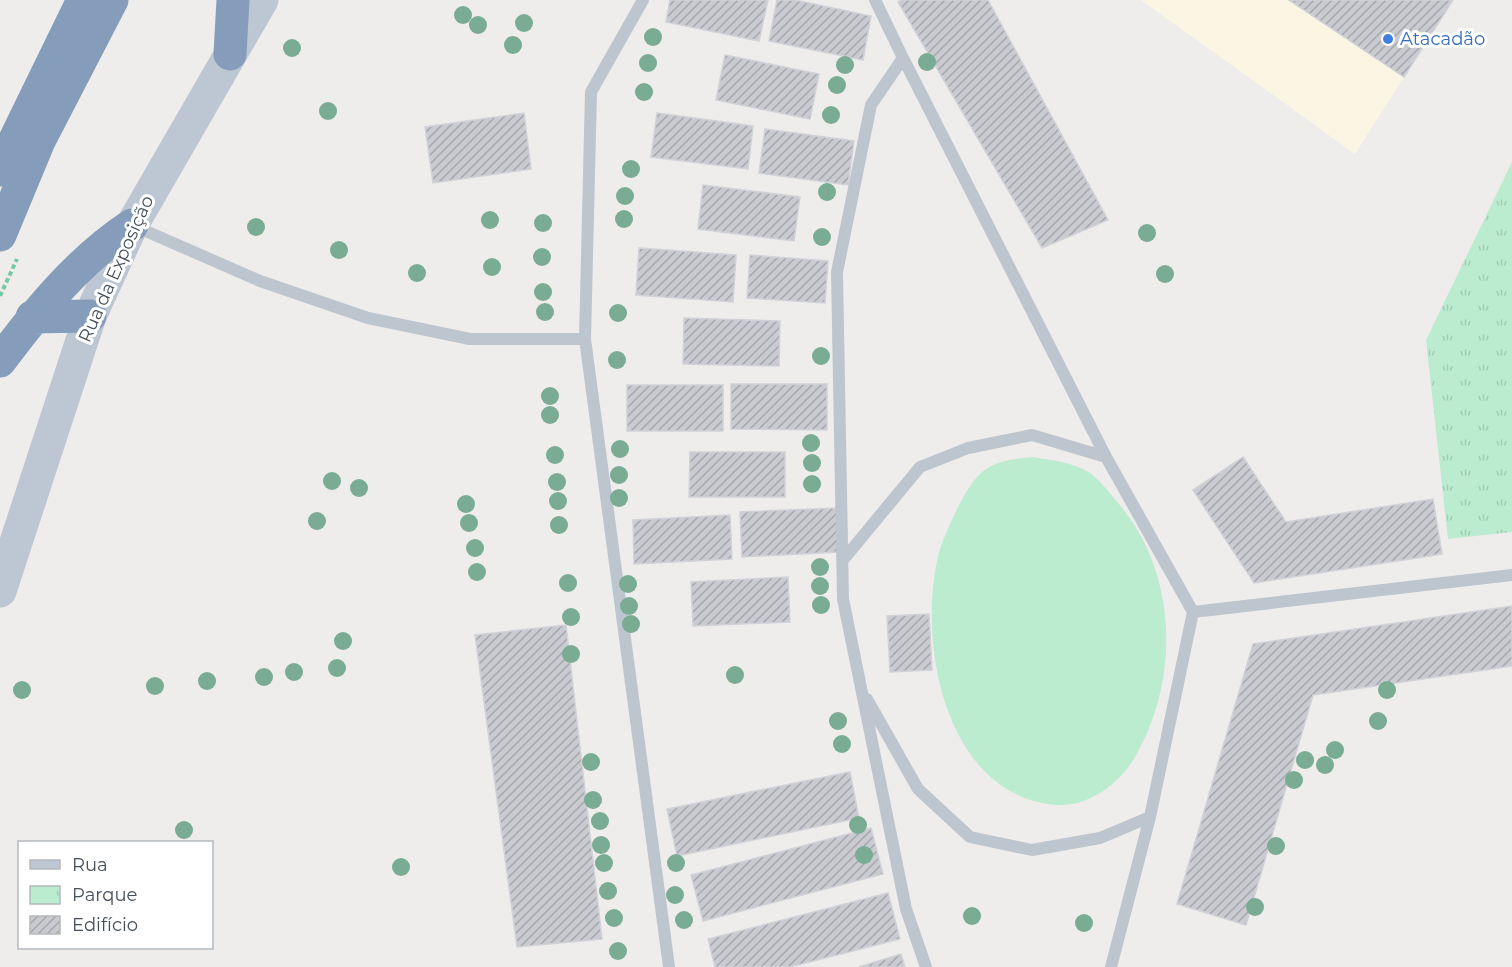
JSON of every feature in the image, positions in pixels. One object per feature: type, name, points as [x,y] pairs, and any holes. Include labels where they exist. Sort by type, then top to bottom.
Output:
[{"type":"highway","points":[[0,170],[83,0]]},
{"type":"highway","points":[[0,235],[39,141],[112,0]]},
{"type":"highway","points":[[230,54],[233,0]]},
{"type":"highway","points":[[0,361],[32,317],[100,246],[132,225]]},
{"type":"highway","points":[[32,317],[90,316]]},
{"type":"street","name":"Rua da Exposição","points":[[0,591],[90,316],[132,225],[262,0]]},
{"type":"lane","points":[[644,0],[591,92],[585,339],[669,967]]},
{"type":"lane","points":[[875,0],[1106,457],[1193,612],[1150,817],[1111,967]]},
{"type":"lane","points":[[903,58],[871,105],[837,272],[843,599],[906,909],[926,967]]},
{"type":"lane","points":[[132,225],[260,281],[368,318],[470,339],[585,339]]},
{"type":"lane","points":[[843,560],[920,466],[968,448],[1032,435],[1106,457]]},
{"type":"lane","points":[[1193,612],[1512,574]]},
{"type":"lane","points":[[862,690],[918,789],[970,837],[1032,850],[1100,838],[1150,817]]},
{"type":"shaded area","points":[[1141,0],[1453,0],[1355,154]]},
{"type":"green space","points":[[1512,162],[1512,532],[1448,539],[1426,340]]},
{"type":"green space","points":[[1032,457],[1062,462],[1084,469],[1098,480],[1119,504],[1138,532],[1153,562],[1162,594],[1166,628],[1165,661],[1160,694],[1150,727],[1135,757],[1122,775],[1104,791],[1071,804],[1060,805],[1022,797],[991,777],[967,749],[949,714],[938,676],[932,636],[932,597],[937,561],[945,535],[963,497],[975,479],[991,466]]},
{"type":"building","points":[[670,0],[768,0],[759,41],[666,22]]},
{"type":"building","points":[[777,0],[795,0],[871,16],[863,60],[769,41]]},
{"type":"building","points":[[901,0],[988,0],[1108,220],[1042,248],[898,2]]},
{"type":"building","name":"Atacadão","points":[[1289,0],[1453,0],[1404,77]]},
{"type":"building","points":[[725,55],[819,74],[810,119],[716,100]]},
{"type":"building","points":[[524,113],[531,169],[433,183],[425,127]]},
{"type":"building","points":[[657,113],[753,126],[748,169],[651,157]]},
{"type":"building","points":[[765,129],[854,141],[848,185],[759,173]]},
{"type":"building","points":[[703,185],[800,197],[794,241],[698,229]]},
{"type":"building","points":[[639,248],[736,255],[733,302],[636,295]]},
{"type":"building","points":[[750,255],[828,261],[825,303],[747,298]]},
{"type":"building","points":[[684,318],[780,321],[779,366],[683,364]]},
{"type":"building","points":[[731,384],[827,384],[827,430],[731,429]]},
{"type":"building","points":[[627,385],[723,385],[723,431],[627,431]]},
{"type":"building","points":[[690,452],[785,452],[785,497],[689,497]]},
{"type":"building","points":[[1243,457],[1286,522],[1433,499],[1442,554],[1254,583],[1193,490]]},
{"type":"building","points":[[837,508],[839,552],[742,557],[740,512]]},
{"type":"building","points":[[730,515],[732,559],[634,564],[633,520]]},
{"type":"building","points":[[788,577],[790,622],[693,626],[691,582]]},
{"type":"building","points":[[1512,606],[1512,666],[1313,695],[1246,925],[1177,904],[1253,644]]},
{"type":"building","points":[[929,614],[932,670],[890,672],[887,616]]},
{"type":"building","points":[[566,625],[602,939],[517,947],[475,635]]},
{"type":"building","points":[[850,772],[859,818],[677,856],[667,809]]},
{"type":"building","points":[[871,828],[883,874],[703,921],[691,875]]},
{"type":"building","points":[[888,893],[900,939],[790,967],[715,967],[708,939]]},
{"type":"building","points":[[901,954],[905,967],[859,967]]},
{"type":"place","name":"Atacadão","points":[[1388,39]]}]
